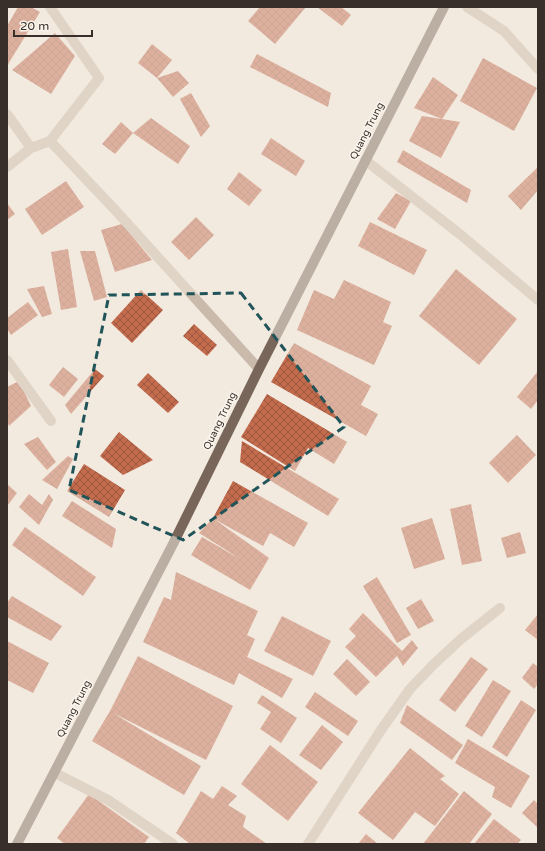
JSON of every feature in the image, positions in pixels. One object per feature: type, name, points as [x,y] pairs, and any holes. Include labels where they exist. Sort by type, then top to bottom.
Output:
[{"type":"main road","name":"Quang Trung","points":[[17,844],[173,544],[259,369],[444,7]]},
{"type":"street","points":[[7,167],[31,148],[50,141],[99,78],[50,7]]},
{"type":"street","points":[[467,7],[504,31],[538,69]]},
{"type":"street","points":[[7,114],[31,148]]},
{"type":"street","points":[[50,141],[259,369]]},
{"type":"street","points":[[365,160],[461,235],[538,300]]},
{"type":"street","points":[[7,360],[52,421]]},
{"type":"street","points":[[308,844],[381,730],[410,689],[461,639],[500,608]]},
{"type":"street","points":[[55,773],[108,800],[173,844]]},
{"type":"highlighted area","points":[[241,293],[344,427],[183,540],[69,490],[109,295]]},
{"type":"building","points":[[18,7],[31,7],[40,12],[7,66],[7,26]]},
{"type":"building","points":[[260,7],[306,7],[275,44],[248,21]]},
{"type":"building","points":[[317,7],[341,7],[351,15],[342,26]]},
{"type":"building","points":[[55,33],[75,56],[51,94],[12,70]]},
{"type":"building","points":[[152,44],[172,60],[157,78],[138,63]]},
{"type":"building","points":[[257,54],[331,93],[328,107],[250,67]]},
{"type":"building","points":[[483,58],[537,88],[514,131],[460,101]]},
{"type":"building","points":[[178,71],[189,83],[173,97],[157,78]]},
{"type":"building","points":[[433,77],[458,95],[442,119],[414,108]]},
{"type":"building","points":[[191,93],[210,126],[201,137],[180,99]]},
{"type":"building","points":[[422,116],[460,122],[441,158],[409,141]]},
{"type":"building","points":[[151,118],[190,146],[178,164],[133,133]]},
{"type":"building","points":[[121,122],[133,133],[115,154],[102,144]]},
{"type":"building","points":[[271,138],[305,161],[296,176],[261,154]]},
{"type":"building","points":[[403,150],[471,190],[467,203],[397,162]]},
{"type":"building","points":[[538,167],[538,190],[521,210],[508,196]]},
{"type":"building","points":[[239,172],[262,190],[249,206],[227,189]]},
{"type":"building","points":[[66,181],[84,207],[42,235],[25,209]]},
{"type":"building","points":[[396,193],[411,201],[395,229],[377,219]]},
{"type":"building","points":[[7,203],[15,214],[7,220]]},
{"type":"building","points":[[196,217],[214,235],[189,260],[171,242]]},
{"type":"building","points":[[370,222],[427,250],[414,275],[358,246]]},
{"type":"building","points":[[122,224],[152,260],[115,272],[101,230]]},
{"type":"building","points":[[68,249],[77,307],[61,310],[51,252]]},
{"type":"building","points":[[80,251],[95,251],[107,297],[94,301]]},
{"type":"building","points":[[456,269],[517,319],[479,365],[419,316]]},
{"type":"building","points":[[344,280],[391,302],[383,322],[392,326],[374,365],[297,330],[314,290],[334,299]]},
{"type":"building","points":[[44,286],[52,314],[42,317],[27,289]]},
{"type":"building","points":[[141,290],[163,310],[132,343],[111,323]]},
{"type":"building","points":[[28,302],[38,315],[11,335],[7,329],[7,318]]},
{"type":"building","points":[[194,324],[217,345],[207,356],[183,336]]},
{"type":"building","points":[[294,343],[371,386],[361,405],[378,414],[366,436],[271,382]]},
{"type":"building","points":[[63,367],[78,379],[64,397],[49,385]]},
{"type":"building","points":[[95,369],[104,376],[71,414],[65,405]]},
{"type":"building","points":[[538,371],[538,400],[531,409],[517,397]]},
{"type":"building","points":[[148,373],[179,402],[168,413],[137,385]]},
{"type":"building","points":[[19,381],[31,406],[9,426],[7,420],[7,387]]},
{"type":"building","points":[[267,394],[347,442],[334,464],[308,448],[295,471],[241,437]]},
{"type":"building","points":[[119,432],[153,460],[123,475],[100,456]]},
{"type":"building","points":[[517,435],[536,455],[508,483],[489,463]]},
{"type":"building","points":[[38,437],[56,462],[47,470],[24,444]]},
{"type":"building","points":[[242,441],[339,499],[328,516],[240,462]]},
{"type":"building","points":[[68,456],[73,459],[57,489],[42,480]]},
{"type":"building","points":[[84,464],[125,490],[109,517],[67,491]]},
{"type":"building","points":[[233,481],[308,523],[294,547],[270,533],[263,546],[214,519],[269,558],[250,590],[191,555],[202,537],[242,560],[199,533],[213,518]]},
{"type":"building","points":[[7,484],[17,493],[7,506]]},
{"type":"building","points":[[29,494],[42,505],[49,494],[53,500],[39,525],[19,507]]},
{"type":"building","points":[[72,501],[116,529],[112,548],[62,516]]},
{"type":"building","points":[[471,504],[482,561],[462,565],[450,509]]},
{"type":"building","points":[[432,518],[445,559],[414,569],[401,528]]},
{"type":"building","points":[[25,527],[96,577],[83,596],[12,545]]},
{"type":"building","points":[[520,532],[526,553],[507,558],[501,538]]},
{"type":"building","points":[[176,572],[258,611],[247,635],[255,639],[247,657],[293,679],[282,698],[239,673],[234,685],[143,642],[164,597],[171,600]]},
{"type":"building","points":[[377,577],[411,635],[397,643],[363,586]]},
{"type":"building","points":[[12,596],[62,626],[51,641],[7,617],[7,603]]},
{"type":"building","points":[[421,599],[434,621],[418,629],[406,608]]},
{"type":"building","points":[[363,613],[402,651],[412,640],[418,648],[403,666],[397,656],[376,677],[345,647],[356,636],[349,629]]},
{"type":"building","points":[[538,614],[538,640],[525,630]]},
{"type":"building","points":[[282,616],[331,641],[313,676],[264,651]]},
{"type":"building","points":[[7,641],[49,663],[33,693],[7,680]]},
{"type":"building","points":[[138,656],[233,706],[206,760],[113,713],[201,766],[184,795],[92,741],[110,711]]},
{"type":"building","points":[[471,657],[488,669],[455,712],[439,700]]},
{"type":"building","points":[[347,659],[370,682],[356,696],[333,674]]},
{"type":"building","points":[[533,663],[538,667],[538,684],[534,689],[522,678]]},
{"type":"building","points":[[493,680],[511,691],[482,737],[465,726]]},
{"type":"building","points":[[315,692],[358,721],[348,736],[305,707]]},
{"type":"building","points":[[262,695],[297,718],[281,743],[260,729],[271,712],[257,703]]},
{"type":"building","points":[[521,700],[536,710],[507,757],[492,747]]},
{"type":"building","points":[[407,705],[463,745],[452,760],[400,723]]},
{"type":"building","points":[[322,725],[343,742],[321,770],[299,755]]},
{"type":"building","points":[[468,739],[530,776],[511,808],[492,797],[495,787],[455,763]]},
{"type":"building","points":[[270,745],[318,782],[288,821],[241,784]]},
{"type":"building","points":[[410,748],[445,776],[440,779],[459,794],[435,826],[415,812],[393,840],[358,813]]},
{"type":"building","points":[[222,786],[237,796],[228,805],[246,816],[243,827],[267,844],[190,844],[176,833],[201,791],[213,799]]},
{"type":"building","points":[[464,791],[492,814],[469,844],[423,844]]},
{"type":"building","points":[[89,794],[149,837],[144,844],[65,844],[57,838]]},
{"type":"building","points":[[534,800],[538,804],[538,828],[522,813]]},
{"type":"building","points":[[494,819],[521,840],[517,844],[474,844]]},
{"type":"building","points":[[366,834],[378,844],[358,844]]}]
